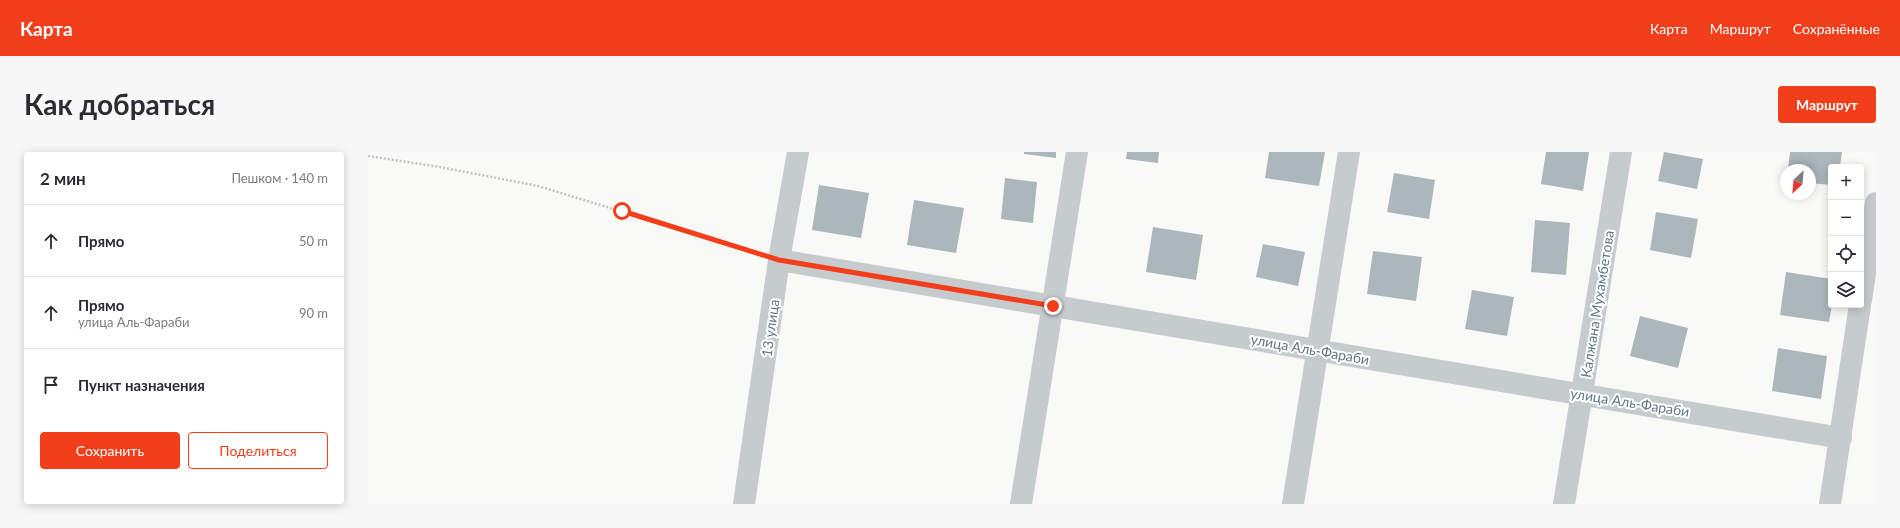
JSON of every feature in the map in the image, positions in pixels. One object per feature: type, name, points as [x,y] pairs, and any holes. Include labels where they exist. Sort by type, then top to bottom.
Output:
[{"type":"street","name":"13 улица","points":[[744,504],[779,260],[798,152]]},
{"type":"street","points":[[1021,504],[1077,152]]},
{"type":"street","points":[[1293,504],[1349,152]]},
{"type":"street","name":"Калжана Мухамбетова","points":[[1564,504],[1620,152]]},
{"type":"street","points":[[1864,287],[1872,254],[1876,203]]},
{"type":"street","name":"улица Аль-Фараби","points":[[779,260],[1841,438]]},
{"type":"street","points":[[1830,504],[1860,308]]},
{"type":"path","points":[[368,156],[440,167],[538,186],[779,260]]},
{"type":"building","points":[[1024,152],[1056,152],[1056,158],[1024,154]]},
{"type":"building","points":[[1127,152],[1159,152],[1158,163],[1126,159]]},
{"type":"building","points":[[1269,152],[1325,152],[1319,186],[1265,178]]},
{"type":"building","points":[[1546,152],[1589,152],[1583,191],[1541,184]]},
{"type":"building","points":[[1664,152],[1703,159],[1697,189],[1658,181]]},
{"type":"building","points":[[1790,152],[1842,152],[1840,164],[1828,164],[1828,185],[1816,184],[1816,164],[1789,164]]},
{"type":"building","points":[[1394,173],[1435,180],[1429,219],[1387,212]]},
{"type":"building","points":[[1005,178],[1037,182],[1033,223],[1001,219]]},
{"type":"building","points":[[819,185],[869,193],[861,238],[812,230]]},
{"type":"building","points":[[914,200],[964,208],[956,253],[907,245]]},
{"type":"building","points":[[1656,212],[1698,219],[1691,258],[1650,250]]},
{"type":"building","points":[[1535,220],[1570,223],[1566,275],[1531,272]]},
{"type":"building","points":[[1153,227],[1203,235],[1196,280],[1146,272]]},
{"type":"building","points":[[1263,244],[1305,252],[1298,286],[1256,277]]},
{"type":"building","points":[[1373,251],[1422,257],[1416,301],[1367,294]]},
{"type":"building","points":[[1786,272],[1828,279],[1828,308],[1831,308],[1829,322],[1780,315]]},
{"type":"building","points":[[1472,290],[1514,297],[1507,336],[1465,329]]},
{"type":"building","points":[[1640,316],[1688,328],[1678,368],[1630,356]]},
{"type":"building","points":[[1778,348],[1827,356],[1821,399],[1772,391]]},
{"type":"route","points":[[622,211],[779,260],[1053,306]]}]
